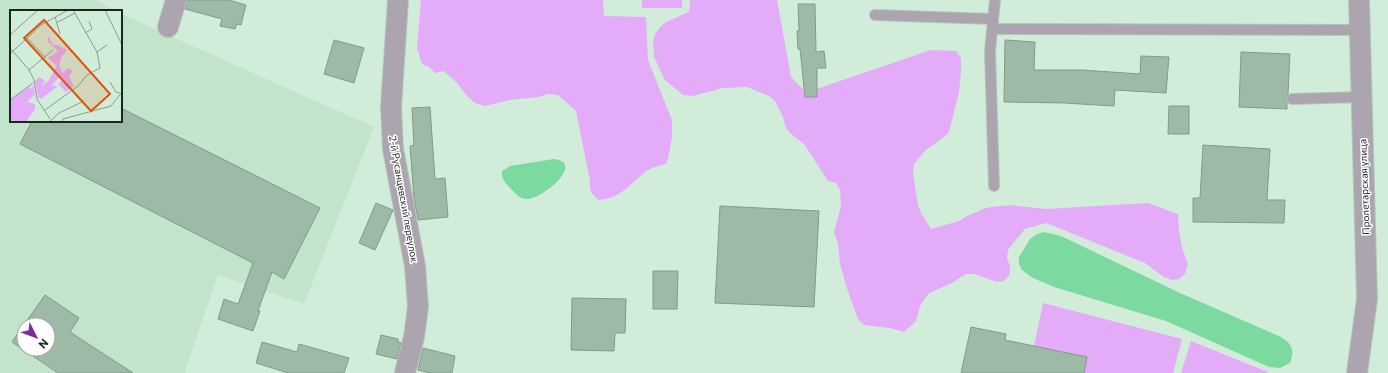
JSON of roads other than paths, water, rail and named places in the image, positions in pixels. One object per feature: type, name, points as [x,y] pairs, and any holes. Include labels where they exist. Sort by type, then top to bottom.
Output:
[{"type":"street","points":[[168,27],[176,0]]},
{"type":"street","name":"2-й Русанцевский переулок","points":[[398,0],[390,107],[393,149],[415,266],[418,307],[414,337],[404,373]]},
{"type":"street","name":"Пролетарская улица","points":[[1357,373],[1368,298],[1359,0]]},
{"type":"lane","points":[[994,186],[990,51],[995,0]]},
{"type":"lane","points":[[875,15],[993,24],[1360,30]]},
{"type":"lane","points":[[1292,99],[1361,98]]}]
